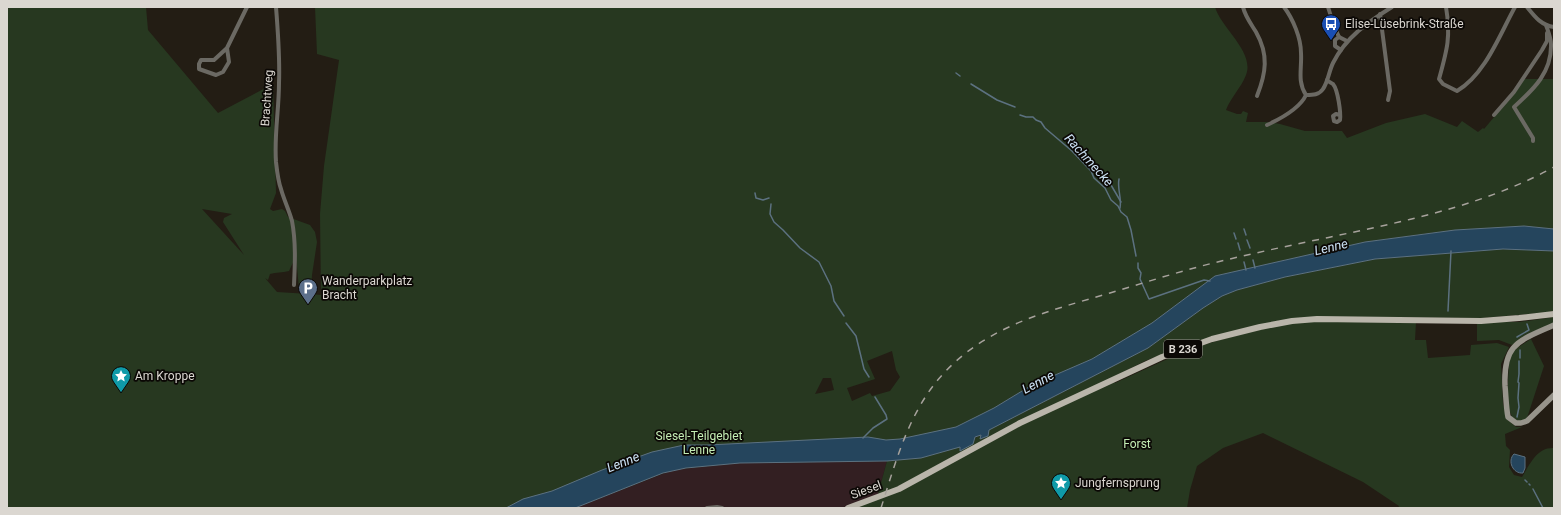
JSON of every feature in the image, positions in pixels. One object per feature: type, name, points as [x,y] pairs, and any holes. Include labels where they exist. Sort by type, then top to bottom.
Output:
[{"type":"main road","name":"Siesel","points":[[848,508],[892,492],[1027,420],[1162,357],[1212,339],[1260,327],[1292,321],[1316,319],[1481,320],[1520,318],[1554,314]]},
{"type":"main road","points":[[1554,325],[1520,342],[1508,355],[1505,374],[1508,417],[1516,423],[1525,422],[1554,395]]},
{"type":"street","points":[[227,48],[229,62],[223,72],[216,75],[199,69],[199,64],[202,60],[214,60],[227,48],[247,7]]},
{"type":"street","name":"Brachtweg","points":[[276,7],[280,59],[275,135],[276,161],[281,190],[289,210],[294,236],[294,284]]},
{"type":"street","points":[[1243,7],[1247,18],[1257,34],[1264,52],[1264,76],[1257,96]]},
{"type":"street","points":[[1284,7],[1299,38],[1301,52],[1301,85],[1306,95]]},
{"type":"street","points":[[1328,7],[1339,36],[1347,41]]},
{"type":"street","points":[[1306,95],[1318,94],[1323,89],[1330,68],[1340,49],[1347,41],[1363,26],[1392,7]]},
{"type":"street","points":[[1446,7],[1449,28],[1448,44],[1439,79],[1443,84],[1457,91],[1464,87],[1478,72],[1498,40],[1515,7]]},
{"type":"street","points":[[1527,7],[1541,22],[1554,27]]},
{"type":"street","points":[[1380,14],[1390,91],[1388,100]]},
{"type":"street","points":[[1533,140],[1515,106],[1542,78],[1547,69],[1552,43],[1546,25]]},
{"type":"street","points":[[1494,115],[1514,92],[1542,50],[1547,41],[1546,25]]},
{"type":"street","points":[[1339,36],[1334,40],[1334,44],[1336,48],[1340,49]]},
{"type":"street","points":[[1327,80],[1335,89],[1340,115]]},
{"type":"street","points":[[1267,125],[1296,107],[1304,100],[1306,95]]},
{"type":"street","points":[[707,508],[722,508]]},
{"type":"shaded area","points":[[887,461],[878,494],[843,508],[575,508],[673,470],[740,463]]},
{"type":"green space","points":[[7,7],[146,7],[148,30],[218,113],[273,84],[276,193],[270,209],[273,211],[282,209],[288,217],[310,225],[315,232],[317,242],[311,294],[321,295],[320,214],[324,166],[339,60],[317,54],[315,7],[1215,7],[1218,15],[1242,49],[1246,58],[1247,66],[1244,80],[1226,110],[1237,114],[1241,114],[1243,111],[1248,113],[1246,122],[1268,122],[1305,131],[1342,131],[1347,138],[1386,123],[1425,114],[1457,127],[1462,121],[1478,132],[1483,128],[1484,129],[1506,103],[1523,79],[1554,79],[1554,229],[1524,226],[1455,230],[1365,242],[1215,276],[1152,323],[1092,359],[1032,385],[994,408],[956,427],[944,430],[894,460],[921,458],[961,446],[960,450],[973,444],[975,438],[981,435],[981,439],[987,436],[989,430],[1148,348],[1203,308],[1222,296],[1237,290],[1285,277],[1375,259],[1503,249],[1554,251],[1554,311],[1482,318],[1317,317],[1277,326],[1316,321],[1416,322],[1415,340],[1426,340],[1428,358],[1470,355],[1471,345],[1497,343],[1509,347],[1501,364],[1503,404],[1508,420],[1516,427],[1522,427],[1505,434],[1506,446],[1510,450],[1509,467],[1514,475],[1522,477],[1531,462],[1539,453],[1548,448],[1554,448],[1554,508],[1398,508],[1399,506],[1363,482],[1263,433],[1223,448],[1197,466],[1190,490],[1187,508],[849,508],[878,494],[887,461],[735,463],[691,467],[665,472],[574,508],[7,508]],"holes":[[[202,209],[232,214],[224,218],[223,222],[244,255]],[[296,256],[299,289],[309,294],[277,292],[265,278],[268,280],[270,274],[289,271]],[[1250,332],[1185,351],[1115,383],[1111,378],[1145,361],[1181,347]],[[892,351],[896,370],[900,377],[890,391],[872,396],[870,393],[852,401],[847,388],[875,379],[867,361]],[[823,378],[831,378],[834,390],[815,394]]]},
{"type":"green space","points":[[1554,317],[1554,323],[1526,335],[1512,345],[1499,340],[1477,341],[1477,322],[1520,322]]},
{"type":"green space","points":[[1531,339],[1544,366],[1528,415],[1525,421],[1520,423],[1512,417],[1507,404],[1509,360],[1514,350]]},
{"type":"water","points":[[1524,226],[1554,229],[1554,251],[1503,249],[1375,259],[1285,277],[1237,290],[1222,296],[1203,308],[1148,348],[989,430],[988,436],[980,439],[981,435],[975,437],[973,444],[960,451],[960,447],[921,458],[887,461],[740,463],[686,468],[663,473],[575,508],[506,508],[523,499],[552,491],[602,470],[652,452],[684,445],[868,437],[886,440],[900,439],[956,427],[994,408],[1032,385],[1092,359],[1152,323],[1215,276],[1365,242],[1455,230]]},
{"type":"water","points":[[1514,454],[1525,457],[1525,468],[1523,473],[1519,473],[1512,466],[1511,460]]},
{"type":"waterway","name":"Rachmecke","points":[[956,73],[960,76]]},
{"type":"waterway","name":"Rachmecke","points":[[971,84],[997,100],[1015,107]]},
{"type":"waterway","name":"Rachmecke","points":[[1020,115],[1033,117],[1041,122],[1045,128],[1072,151],[1091,171],[1094,178],[1105,188],[1111,200],[1127,217],[1136,256]]},
{"type":"waterway","points":[[1119,179],[1120,208]]},
{"type":"waterway","points":[[1111,185],[1121,202]]},
{"type":"waterway","points":[[755,193],[756,198],[763,200],[769,198]]},
{"type":"waterway","points":[[771,204],[770,214],[774,222],[800,248],[819,262],[831,286],[834,301],[844,316]]},
{"type":"waterway","points":[[1244,229],[1246,235]]},
{"type":"waterway","points":[[1234,233],[1236,239]]},
{"type":"waterway","points":[[1247,240],[1250,248]]},
{"type":"waterway","points":[[1238,243],[1240,250]]},
{"type":"waterway","points":[[1448,311],[1451,251]]},
{"type":"waterway","points":[[1253,260],[1255,268]]},
{"type":"waterway","points":[[1244,262],[1246,270]]},
{"type":"waterway","name":"Rachmecke","points":[[1138,263],[1138,268],[1141,273],[1140,279],[1149,299],[1204,280],[1210,281]]},
{"type":"waterway","points":[[846,323],[856,336],[864,369],[869,377]]},
{"type":"waterway","points":[[1517,337],[1529,330],[1527,324]]},
{"type":"waterway","points":[[1520,350],[1520,358]]},
{"type":"waterway","points":[[1517,417],[1519,407],[1519,361]]},
{"type":"waterway","points":[[863,438],[873,428],[887,419],[875,397]]},
{"type":"waterway","points":[[1533,489],[1543,508]]},
{"type":"railway","points":[[881,508],[892,472],[912,420],[931,388],[961,357],[980,343],[1000,332],[1020,322],[1064,306],[1200,266],[1440,212],[1487,197],[1554,167]]},
{"type":"place","name":"Elise-Lüsebrink-Straße","points":[[1331,41]]},
{"type":"place","name":"Wanderparkplatz Bracht","points":[[308,305]]},
{"type":"place","name":"Am Kroppe","points":[[121,393]]},
{"type":"place","name":"Jungfernsprung","points":[[1061,500]]},
{"type":"water label","name":"Lenne","points":[[1331,247]]},
{"type":"water label","name":"Lenne","points":[[1038,382]]},
{"type":"water label","name":"Lenne","points":[[623,462]]},
{"type":"park label","name":"Siesel-Teilgebiet Lenne","points":[[699,443]]},
{"type":"park label","name":"Forst","points":[[1137,444]]}]
